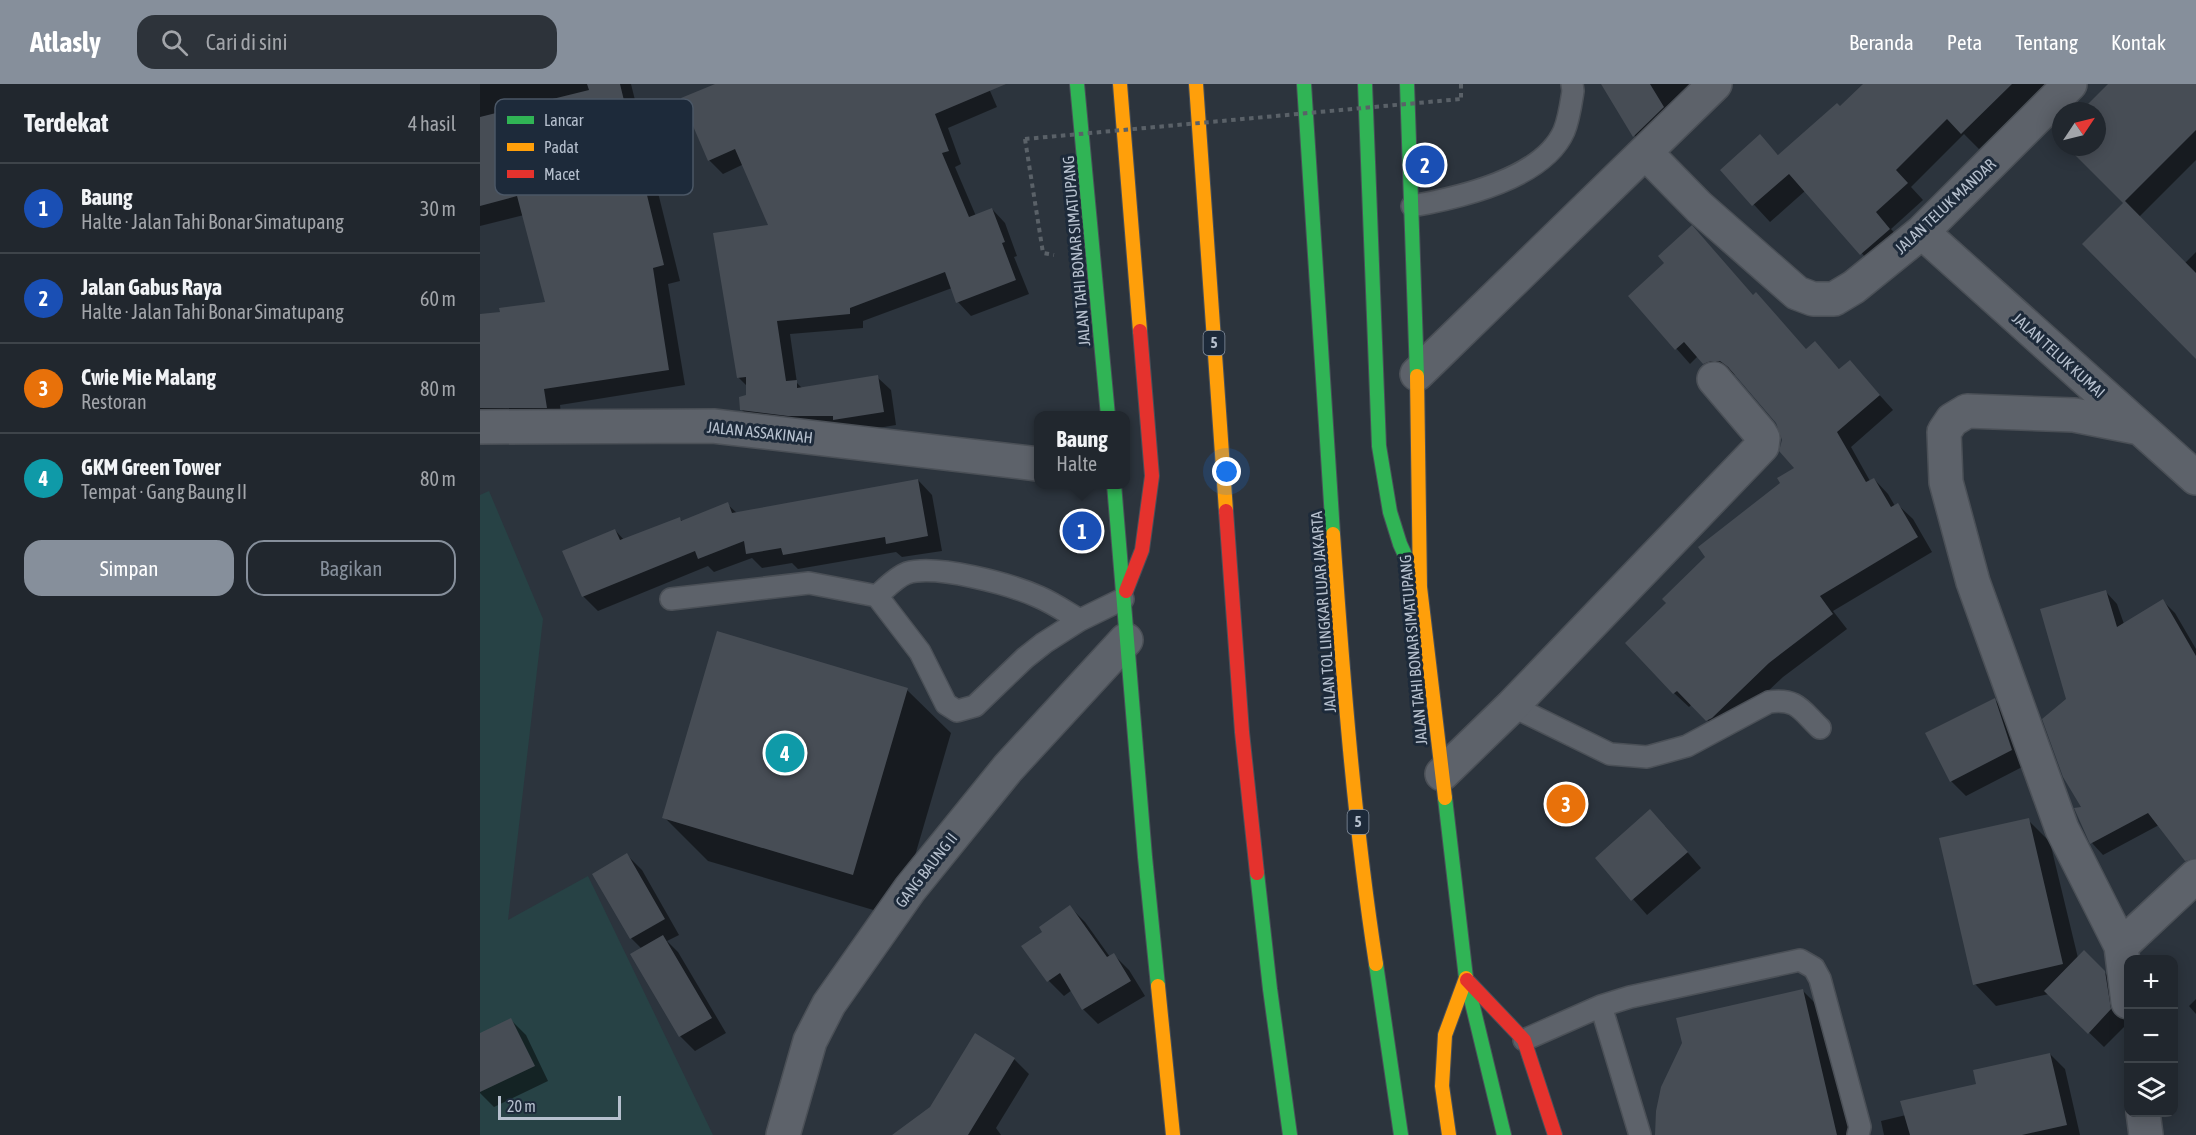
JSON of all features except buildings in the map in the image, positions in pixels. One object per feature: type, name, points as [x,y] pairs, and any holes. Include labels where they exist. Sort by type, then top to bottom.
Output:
[{"type":"highway","name":"JALAN TAHI BONAR SIMATUPANG","points":[[1077,84],[1108,411]]},
{"type":"highway","points":[[1120,84],[1152,476],[1142,550],[1123,599]]},
{"type":"highway","name":"5","points":[[1196,84],[1242,732],[1270,989],[1290,1135]]},
{"type":"highway","name":"JALAN TOL LINGKAR LUAR JAKARTA","points":[[1304,84],[1342,670],[1367,906],[1401,1135]]},
{"type":"highway","points":[[1365,84],[1378,448],[1401,550],[1420,587]]},
{"type":"highway","name":"JALAN TAHI BONAR SIMATUPANG","points":[[1407,84],[1417,374],[1420,587],[1466,978],[1504,1135]]},
{"type":"highway","points":[[1114,489],[1126,640],[1173,1135]]},
{"type":"highway","points":[[1449,1135],[1442,1086],[1445,1035],[1466,978],[1524,1040],[1555,1135]]},
{"type":"street","points":[[1417,374],[1654,162],[1715,84]]},
{"type":"street","name":"JALAN TELUK MANDAR","points":[[1654,162],[1699,207],[1797,293],[1813,299],[1834,299],[1854,287],[1922,232],[2070,84]]},
{"type":"street","name":"JALAN TELUK KUMAI","points":[[1922,232],[2196,478]]},
{"type":"street","points":[[1442,774],[1512,706],[1762,446],[1763,438],[1760,433],[1714,379]]},
{"type":"street","points":[[2124,970],[2121,946],[2062,829],[1973,582],[1946,482],[1944,432],[1952,420],[1967,411],[2074,415],[2140,428]]},
{"type":"street","name":"JALAN ASSAKINAH","points":[[480,427],[713,426],[1034,464]]},
{"type":"street","name":"GANG BAUNG II","points":[[783,1135],[810,1041],[829,1004],[910,889],[993,787],[1126,640]]},
{"type":"street","points":[[2121,946],[2196,876]]},
{"type":"street","points":[[2144,1117],[2146,1135]]},
{"type":"lane","points":[[1412,206],[1454,198],[1516,177],[1540,159],[1554,148],[1564,131],[1573,91],[1572,84]]},
{"type":"lane","points":[[877,596],[905,573],[930,570],[968,575],[1038,596],[1080,620]]},
{"type":"lane","points":[[671,599],[809,584],[877,596],[920,652],[946,704],[957,711],[975,706],[1025,658],[1080,620],[1123,599]]},
{"type":"lane","points":[[1512,706],[1610,754],[1630,757],[1647,757],[1687,746],[1769,702],[1781,700],[1794,703],[1820,728]]},
{"type":"lane","points":[[1524,1040],[1601,1006],[1630,996],[1800,960],[1814,968],[1820,979],[1860,1127],[1858,1135]]},
{"type":"lane","points":[[1601,1006],[1640,1135]]},
{"type":"path","points":[[1043,253],[1025,139],[1461,99],[1461,84]]},
{"type":"green space","points":[[489,491],[543,619],[508,920],[588,876],[713,1135],[480,1135],[480,495]]},
{"type":"traffic: fast","points":[[1077,84],[1108,411]]},
{"type":"traffic: fast","points":[[1304,84],[1333,534]]},
{"type":"traffic: fast","points":[[1365,84],[1379,446],[1390,512],[1400,544],[1414,575]]},
{"type":"traffic: fast","points":[[1407,84],[1417,376]]},
{"type":"traffic: fast","points":[[1114,489],[1158,986]]},
{"type":"traffic: fast","points":[[1445,798],[1466,978],[1504,1135]]},
{"type":"traffic: fast","points":[[1257,873],[1290,1135]]},
{"type":"traffic: fast","points":[[1376,964],[1401,1135]]},
{"type":"traffic: slow","points":[[1120,84],[1140,331]]},
{"type":"traffic: slow","points":[[1196,84],[1226,511]]},
{"type":"traffic: slow","points":[[1417,376],[1420,587],[1445,798]]},
{"type":"traffic: slow","points":[[1333,534],[1355,804],[1376,964]]},
{"type":"traffic: slow","points":[[1449,1135],[1442,1086],[1445,1035],[1466,978]]},
{"type":"traffic: slow","points":[[1158,986],[1173,1135]]},
{"type":"traffic: jam","points":[[1126,591],[1142,550],[1152,476],[1140,331]]},
{"type":"traffic: jam","points":[[1226,511],[1242,732],[1257,873]]},
{"type":"traffic: jam","points":[[1467,980],[1524,1040],[1555,1135]]},
{"type":"place","name":"Jalan Gabus Raya","points":[[1425,165]]},
{"type":"place","name":"Baung","points":[[1082,531]]},
{"type":"place","name":"GKM Green Tower","points":[[785,753]]},
{"type":"place","name":"Cwie Mie Malang","points":[[1566,804]]}]
